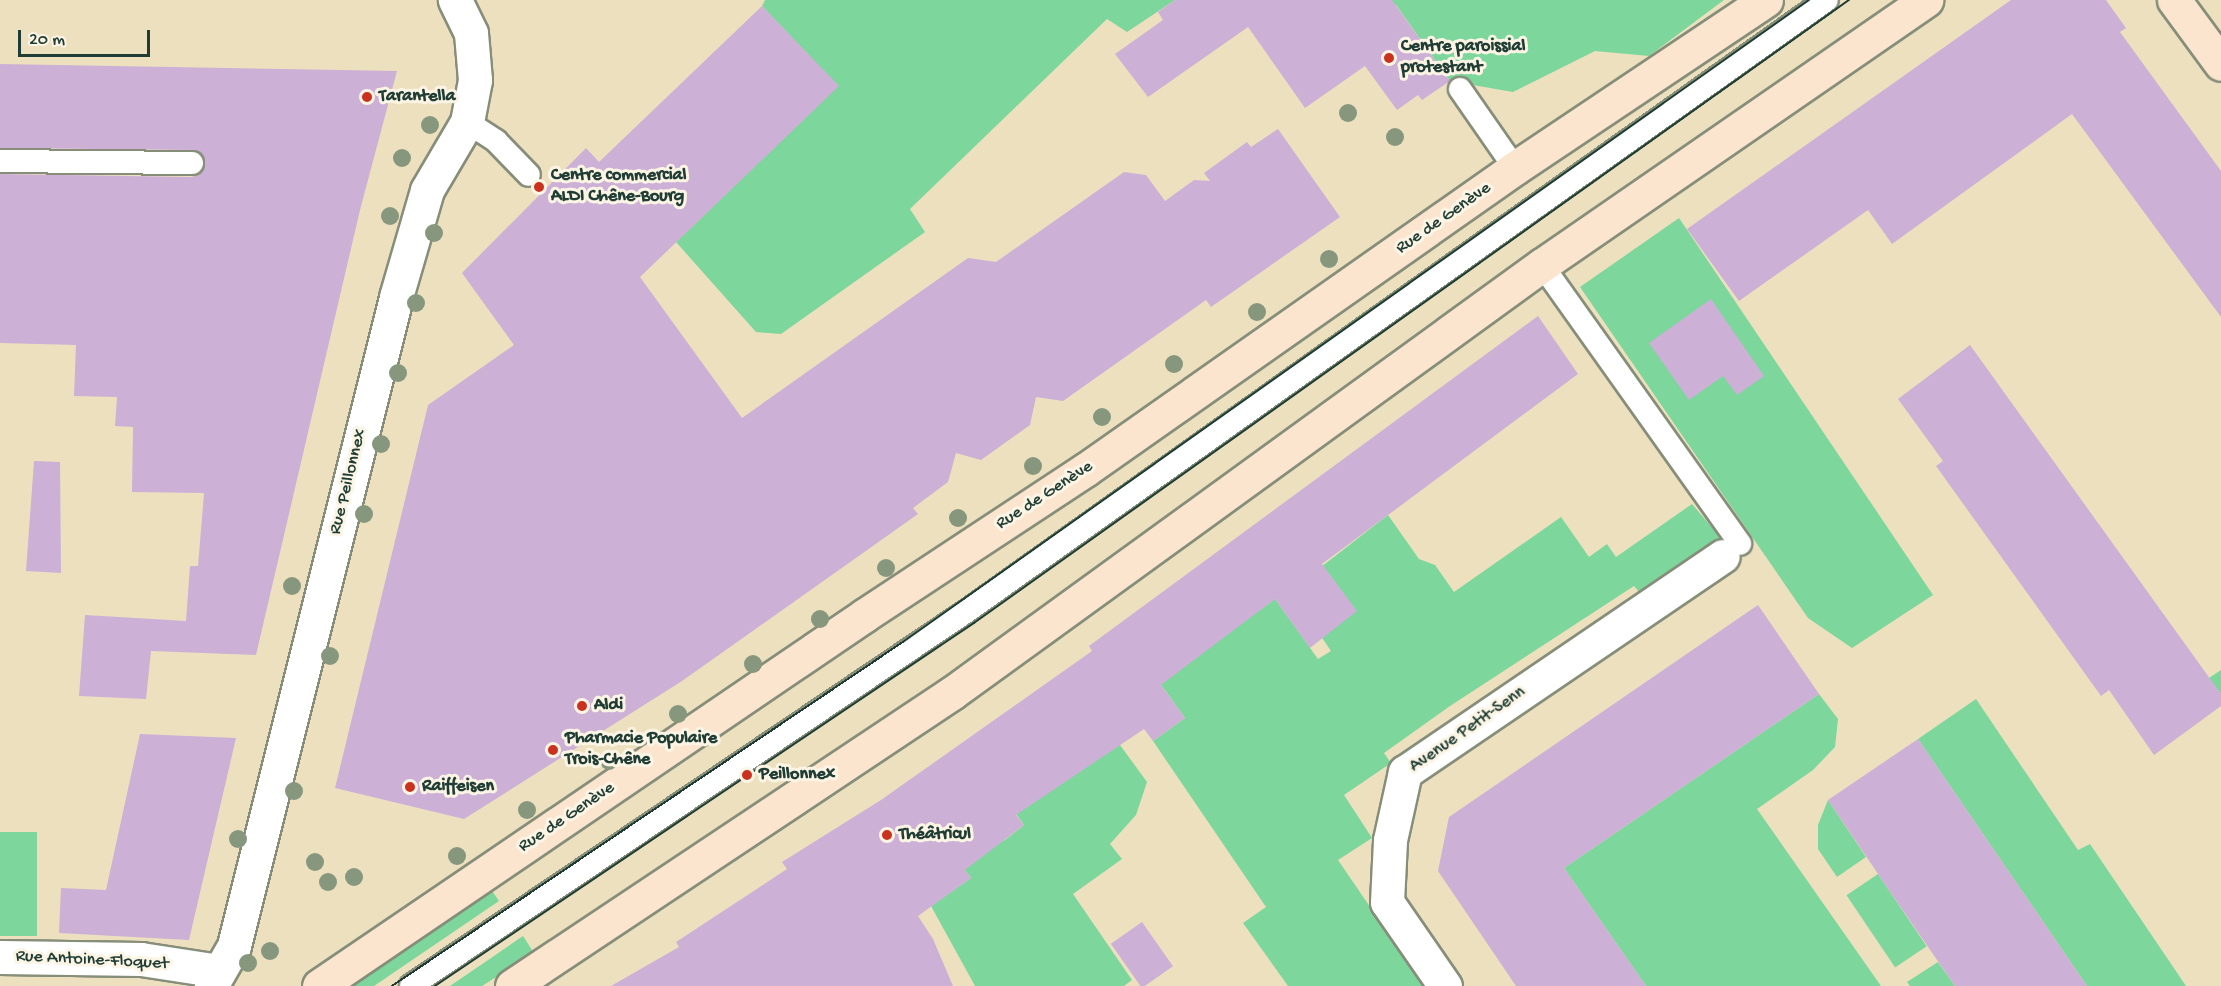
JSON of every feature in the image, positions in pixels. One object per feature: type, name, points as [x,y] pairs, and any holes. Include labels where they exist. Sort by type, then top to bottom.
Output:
[{"type":"main road","name":"Rue de Genève","points":[[320,986],[865,615],[1085,470],[1515,168],[1766,0]]},
{"type":"main road","points":[[512,986],[952,693],[1542,265],[1926,0]]},
{"type":"main road","points":[[2174,0],[2221,64]]},
{"type":"street","name":"Rue Peillonnex","points":[[215,978],[234,946],[396,297],[424,201],[466,122],[476,80],[472,42],[455,0]]},
{"type":"street","name":"Avenue Petit-Senn","points":[[1445,986],[1387,902],[1390,840],[1405,772],[1731,550]]},
{"type":"street","name":"Rue Antoine-Floquet","points":[[0,957],[141,959],[215,978]]},
{"type":"lane","points":[[411,986],[966,612],[1827,0]]},
{"type":"lane","points":[[1460,89],[1515,168]]},
{"type":"lane","points":[[466,122],[496,141],[529,175]]},
{"type":"lane","points":[[0,161],[192,163]]},
{"type":"lane","points":[[1542,265],[1731,550]]},
{"type":"green space","points":[[765,0],[1175,0],[1127,32],[1107,19],[910,209],[925,232],[781,334],[756,332],[676,242],[838,86],[762,6]]},
{"type":"green space","points":[[1380,0],[1724,0],[1649,56],[1595,51],[1513,92],[1450,81],[1396,5]]},
{"type":"green space","points":[[1679,218],[1933,595],[1852,648],[1808,618],[1580,287]]},
{"type":"green space","points":[[1692,504],[1721,538],[1640,593],[1634,586],[1450,706],[1384,753],[1391,763],[1344,795],[1372,838],[1338,860],[1424,986],[1288,986],[1243,923],[1266,907],[1153,741],[1185,718],[1159,682],[1275,599],[1318,659],[1331,651],[1290,591],[1388,515],[1419,559],[1435,565],[1454,592],[1561,517],[1589,557],[1607,544],[1616,557]]},
{"type":"green space","points":[[2221,670],[2221,694],[2209,678]]},
{"type":"green space","points":[[1819,694],[1838,719],[1835,747],[1813,770],[1757,809],[1881,986],[1646,986],[1564,868]]},
{"type":"green space","points":[[1976,699],[2078,850],[2090,844],[2186,986],[2087,986],[1918,739]]},
{"type":"green space","points":[[1120,745],[1147,782],[1136,815],[1110,844],[1122,859],[1073,894],[1132,980],[1124,986],[975,986],[931,906],[971,878],[958,861],[1005,840],[1024,825],[1005,799]]},
{"type":"green space","points":[[1828,800],[1866,857],[1837,877],[1818,849],[1818,825]]},
{"type":"green space","points":[[0,832],[37,832],[37,936],[0,936]]},
{"type":"green space","points":[[1878,874],[1927,946],[1895,967],[1846,895]]},
{"type":"green space","points":[[488,885],[499,901],[374,986],[341,986]]},
{"type":"green space","points":[[523,936],[534,953],[482,986],[450,986]]},
{"type":"green space","points":[[1938,962],[1955,986],[1910,986],[1907,982]]},
{"type":"building","name":"Centre paroissial protestant","points":[[1175,0],[1392,0],[1450,81],[1422,100],[1418,95],[1397,110],[1365,66],[1305,108],[1248,27],[1148,97],[1115,54],[1163,20],[1158,12]]},
{"type":"building","points":[[2011,0],[2106,0],[2126,28],[2120,32],[2221,171],[2221,317],[2072,114],[1892,244],[1868,210],[1739,301],[1687,229]]},
{"type":"building","points":[[762,6],[839,86],[640,277],[742,418],[968,258],[996,262],[1124,172],[1146,175],[1165,201],[1194,180],[1210,181],[1204,173],[1247,142],[1251,147],[1278,129],[1340,217],[1211,307],[1206,300],[1063,401],[1036,397],[1030,425],[981,460],[956,453],[948,482],[913,508],[918,514],[682,681],[464,819],[335,788],[428,405],[514,345],[462,273],[586,148],[599,162]]},
{"type":"building","points":[[0,64],[397,71],[360,210],[256,655],[151,651],[146,699],[79,696],[85,615],[186,621],[190,566],[198,566],[204,493],[132,492],[133,427],[115,426],[117,397],[74,396],[76,345],[0,343],[0,174],[192,177],[203,170],[205,163],[199,152],[192,150],[0,148]]},
{"type":"building","points":[[1711,299],[1764,376],[1737,395],[1723,376],[1689,400],[1649,343]]},
{"type":"building","points":[[1538,316],[1578,374],[1322,564],[1357,611],[1310,648],[1275,599],[1161,685],[1185,718],[1153,741],[1144,729],[1016,815],[1024,825],[965,870],[971,878],[918,916],[933,939],[953,986],[611,986],[679,947],[676,942],[787,869],[782,862],[881,800],[1092,651],[1089,646]]},
{"type":"building","points":[[1970,345],[2221,694],[2221,706],[2154,755],[2109,690],[2101,696],[1936,466],[1943,461],[1898,399]]},
{"type":"building","points":[[34,461],[60,462],[61,573],[26,571]]},
{"type":"building","points":[[1758,605],[1819,694],[1564,868],[1646,986],[1516,986],[1438,871],[1449,817]]},
{"type":"building","points":[[140,734],[236,738],[189,940],[59,933],[61,888],[106,890]]},
{"type":"building","points":[[1918,739],[2087,986],[1955,986],[1895,899],[1828,800]]},
{"type":"building","points":[[1142,922],[1173,966],[1145,986],[1140,986],[1111,944]]},
{"type":"tram line","points":[[392,986],[903,642],[1809,0]]},
{"type":"tram line","points":[[435,986],[974,623],[1849,0]]},
{"type":"place","name":"Centre paroissial protestant","points":[[1389,58]]},
{"type":"place","name":"Tarantella","points":[[367,97]]},
{"type":"place","name":"Centre commercial ALDI Chêne-Bourg","points":[[539,187]]},
{"type":"place","name":"Aldi","points":[[582,706]]},
{"type":"place","name":"Pharmacie Populaire Trois-Chêne","points":[[553,750]]},
{"type":"place","name":"Peillonnex","points":[[747,775]]},
{"type":"place","name":"Raiffeisen","points":[[410,787]]},
{"type":"place","name":"Théâtricul","points":[[887,835]]}]
